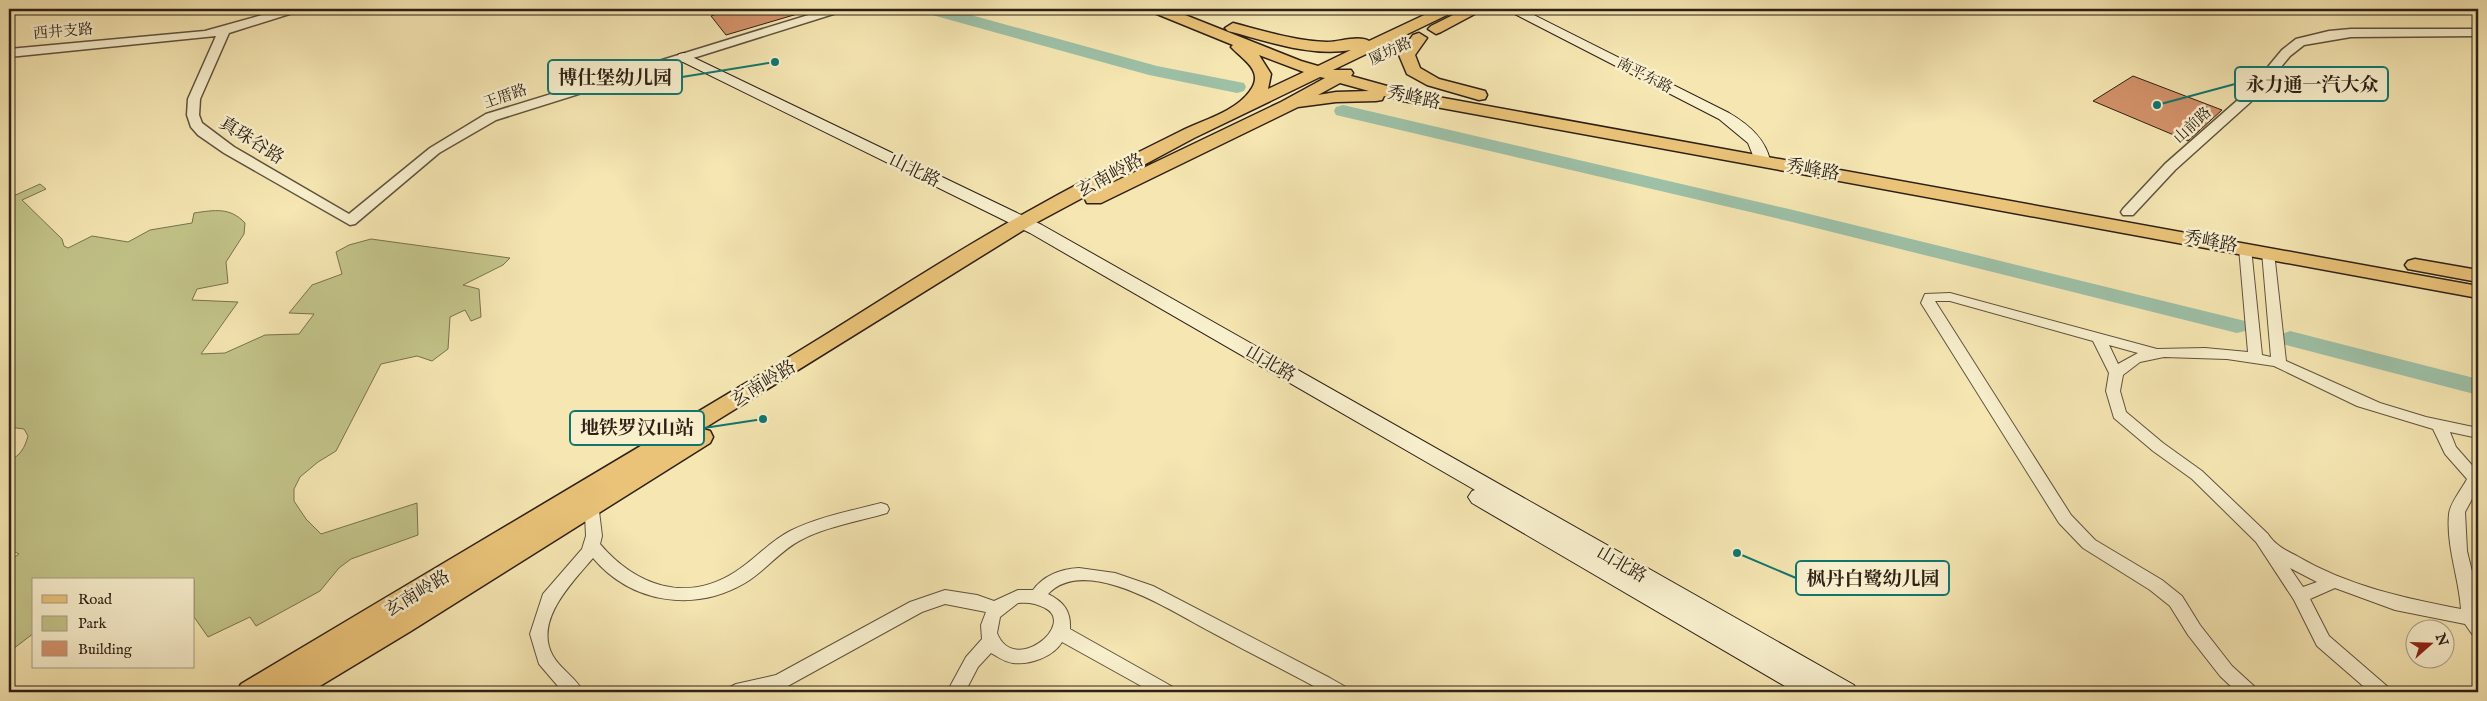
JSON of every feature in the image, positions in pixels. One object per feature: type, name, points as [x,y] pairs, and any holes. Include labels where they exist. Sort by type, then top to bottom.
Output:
[{"type":"main road","name":"秀峰路","points":[[1157,9],[1225,31],[1403,96],[2128,212],[2478,276]]},
{"type":"main road","name":"秀峰路","points":[[1185,9],[1225,31]]},
{"type":"main road","name":"厦坊路","points":[[1298,97],[1333,71],[1401,31],[1448,9]]},
{"type":"main road","name":"厦坊路","points":[[1298,97],[1333,71],[1418,38],[1476,9]]},
{"type":"main road","name":"南平东路","points":[[1503,9],[1700,108],[1727,124],[1755,153]]},
{"type":"main road","name":"南平东路","points":[[1512,9],[1714,110],[1734,122],[1755,153]]},
{"type":"main road","points":[[1225,31],[1321,47],[1358,44],[1401,31]]},
{"type":"main road","points":[[1225,31],[1256,60],[1263,74],[1263,84],[1258,94],[1240,110]]},
{"type":"main road","points":[[1418,38],[1407,55],[1412,71],[1433,82],[1479,95]]},
{"type":"main road","name":"山北路","points":[[677,60],[1025,228],[1845,692]]},
{"type":"main road","name":"秀峰路","points":[[1333,71],[1479,95],[1755,153],[2478,292]]},
{"type":"main road","points":[[1298,97],[1403,96]]},
{"type":"main road","name":"玄南岭路","points":[[287,692],[419,614],[1025,228],[1298,97]]},
{"type":"main road","name":"玄南岭路","points":[[251,692],[787,368],[1188,134],[1240,110],[1298,97]]},
{"type":"main road","name":"山北路","points":[[1025,228],[1816,692]]},
{"type":"street","name":"西井支路","points":[[9,53],[224,31],[295,9]]},
{"type":"street","name":"王厝路","points":[[350,220],[441,145],[476,124],[510,110],[839,9]]},
{"type":"street","name":"真珠谷路","points":[[224,31],[194,99],[192,110],[196,124],[203,132],[229,150],[350,220]]},
{"type":"street","name":"山前路","points":[[2128,212],[2170,167],[2251,95],[2286,53],[2300,42],[2329,35],[2351,33],[2478,34]]},
{"type":"street","points":[[2246,248],[2255,358]]},
{"type":"street","points":[[2268,252],[2279,364]]},
{"type":"street","points":[[2161,354],[1950,298],[1930,297],[1928,303],[2065,519],[2089,544],[2156,585],[2176,602],[2194,630],[2226,672],[2249,692]]},
{"type":"street","points":[[2099,339],[2116,373],[2113,391],[2119,414],[2158,447],[2197,475],[2262,538],[2300,596],[2324,641],[2382,692]]},
{"type":"street","points":[[2116,373],[2136,358],[2161,354],[2222,353],[2255,358],[2279,364],[2373,406],[2440,425],[2478,433]]},
{"type":"street","points":[[2268,548],[2316,575],[2333,582],[2395,604],[2474,623],[2459,551],[2457,512],[2477,480],[2450,450],[2440,425]]},
{"type":"street","points":[[591,545],[616,572],[648,590],[676,596],[713,591],[740,577],[784,542],[807,531],[881,509]]},
{"type":"street","points":[[574,692],[545,659],[539,634],[548,599],[589,552],[594,536],[593,515]]},
{"type":"street","points":[[1037,596],[1056,579],[1071,574],[1085,574],[1139,587],[1340,692]]},
{"type":"street","points":[[2300,596],[2333,582]]},
{"type":"street","points":[[1019,596],[1037,596],[1056,605],[1062,614],[1062,628],[1054,642],[1041,652],[1026,656],[1009,654],[996,648],[988,626],[993,613],[998,608],[1019,596]]},
{"type":"street","points":[[736,692],[772,688],[916,607],[945,597],[977,602],[998,608]]},
{"type":"street","points":[[1060,632],[1167,692]]},
{"type":"street","points":[[956,692],[972,662],[992,640]]},
{"type":"green space","points":[[40,184],[46,189],[22,200],[62,239],[64,246],[68,248],[92,236],[128,242],[150,230],[192,223],[194,213],[222,211],[234,214],[239,218],[245,223],[244,234],[226,262],[228,283],[197,289],[192,300],[238,302],[201,354],[225,353],[265,335],[299,334],[314,314],[289,313],[312,285],[342,274],[336,252],[349,245],[371,239],[510,258],[503,265],[463,285],[479,289],[481,317],[471,321],[465,310],[450,317],[448,349],[432,361],[417,356],[381,364],[336,451],[318,462],[300,477],[294,489],[294,501],[306,519],[321,534],[417,503],[418,535],[351,559],[339,568],[320,591],[256,626],[250,617],[208,637],[195,618],[195,578],[32,578],[32,635],[9,652],[9,561],[19,554],[9,549],[9,460],[16,457],[22,451],[28,436],[24,429],[9,427],[9,198]]},
{"type":"building","points":[[725,9],[803,9],[804,12],[726,35],[711,16],[725,11]]},
{"type":"building","points":[[2133,76],[2222,110],[2188,141],[2093,101]]},
{"type":"waterway","points":[[931,9],[1155,71],[1237,87]]},
{"type":"waterway","points":[[1343,111],[1789,215],[2237,326]]},
{"type":"waterway","points":[[2290,339],[2478,387]]},
{"type":"place","name":"博仕堡幼儿园","points":[[775,62]]},
{"type":"place","name":"永力通一汽大众","points":[[2157,105]]},
{"type":"place","name":"地铁罗汉山站","points":[[763,419]]},
{"type":"place","name":"枫丹白鹭幼儿园","points":[[1737,553]]}]
